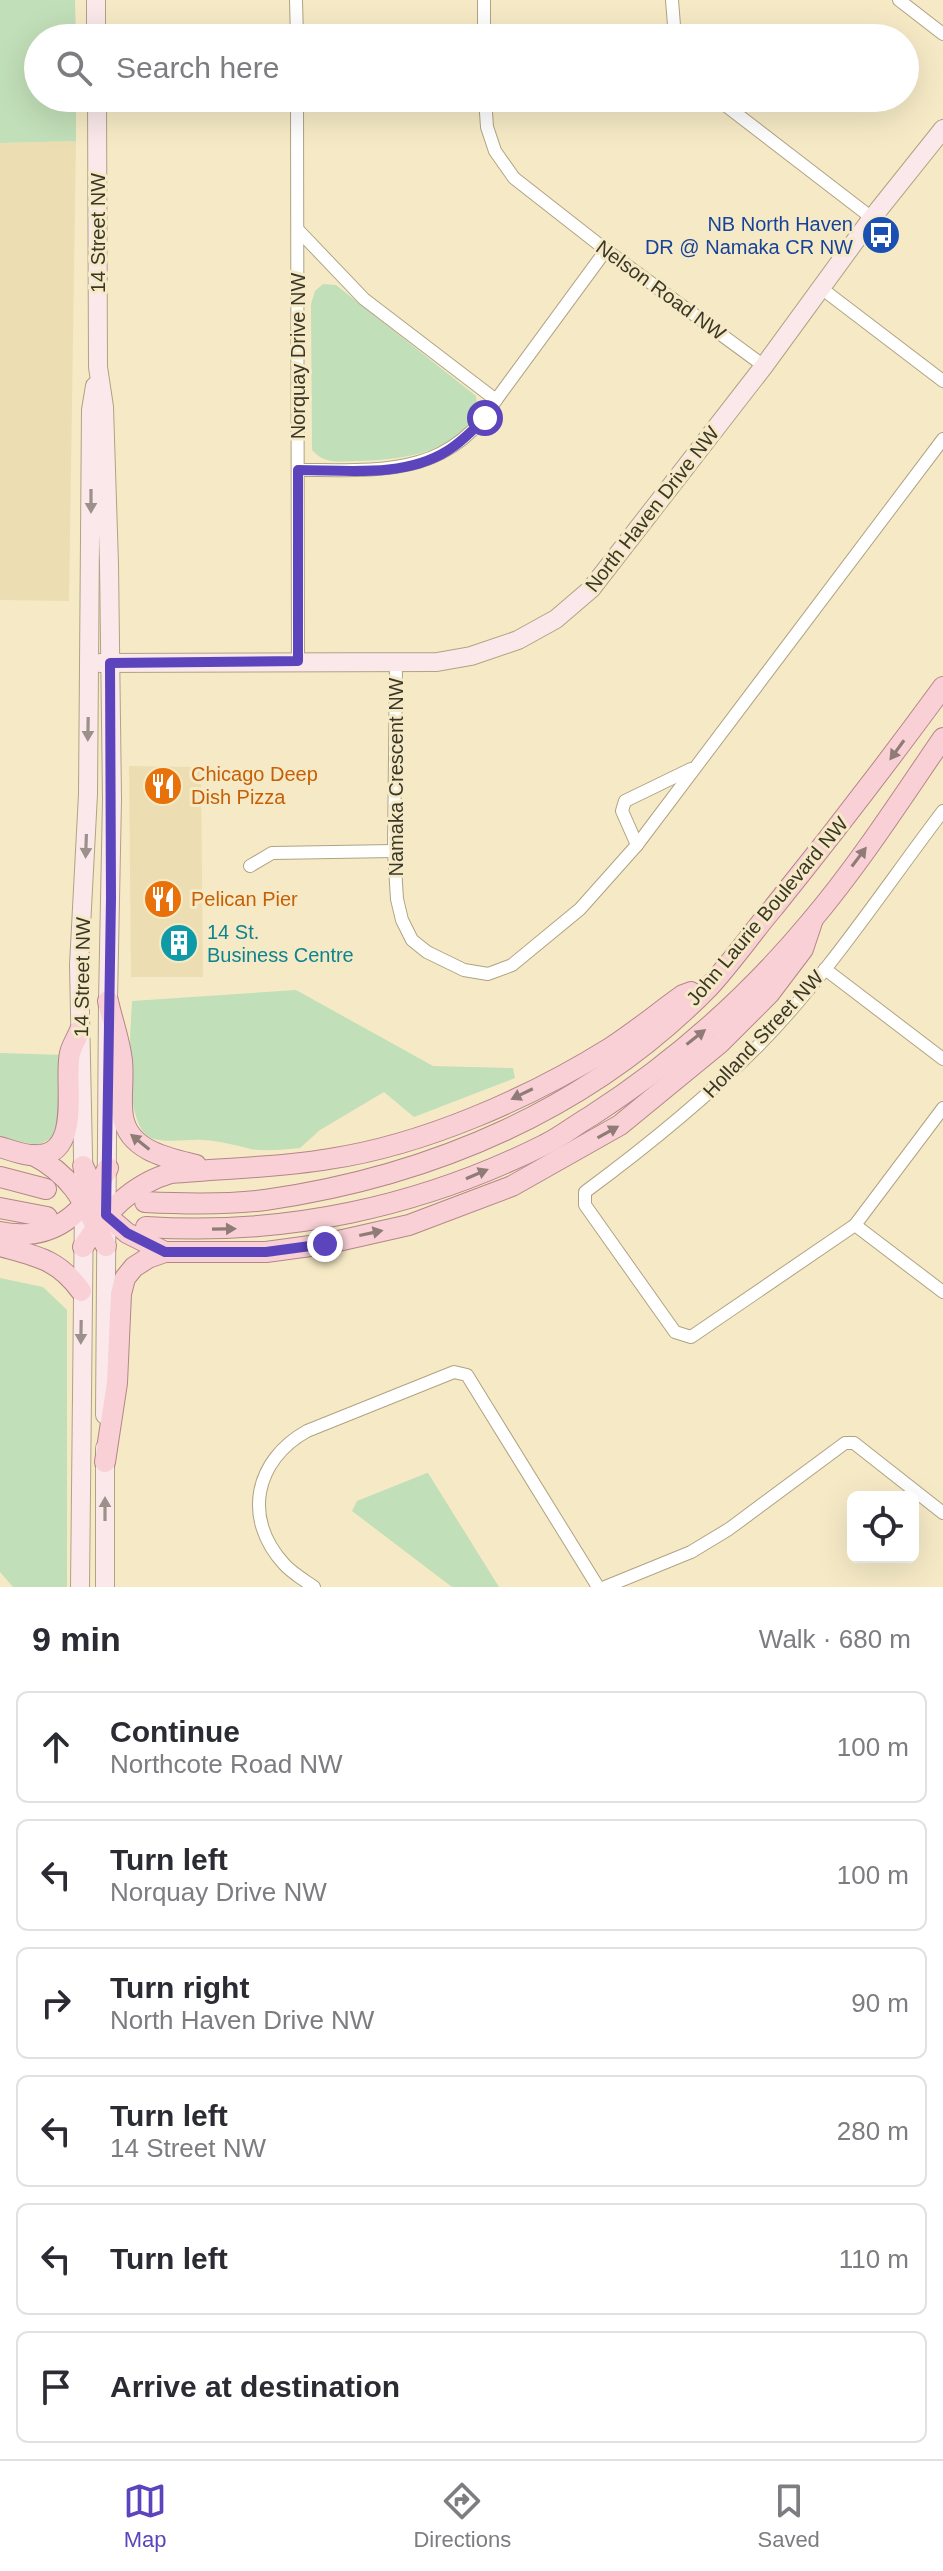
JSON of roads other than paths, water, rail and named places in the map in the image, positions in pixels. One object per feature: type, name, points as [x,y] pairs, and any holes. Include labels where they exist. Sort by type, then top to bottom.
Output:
[{"type":"main road","points":[[96,0],[96,24]]},
{"type":"main road","name":"14 Street NW","points":[[97,112],[98,367],[104,407],[111,898],[108,1168],[101,1221]]},
{"type":"main road","name":"North Haven Drive NW","points":[[89,663],[437,662],[471,656],[518,640],[556,619],[591,589],[619,556],[872,218],[940,138]]},
{"type":"main road","name":"14 Street NW","points":[[83,1166],[79,965],[88,794],[91,410],[98,367]]},
{"type":"main road","name":"John Laurie Boulevard NW","points":[[145,1202],[204,1204],[263,1200],[375,1179],[480,1143],[543,1111],[621,1064],[710,985],[846,818],[943,687]]},
{"type":"main road","name":"John Laurie Boulevard NW","points":[[146,1227],[260,1227],[375,1209],[462,1180],[546,1144],[621,1096],[715,1022],[813,919],[943,738]]},
{"type":"main road","points":[[105,1462],[117,1383],[121,1294],[125,1278],[134,1267],[165,1252],[266,1252],[325,1244],[409,1225],[512,1186],[620,1125],[720,1043],[769,994],[803,949],[813,919]]},
{"type":"main road","points":[[83,1247],[101,1221],[139,1185],[151,1178],[171,1173],[330,1159],[412,1139],[488,1110],[551,1080],[610,1048],[683,995],[710,985]]},
{"type":"main road","points":[[108,1001],[122,1059],[123,1117],[127,1132],[156,1154],[212,1169]]},
{"type":"main road","points":[[33,1155],[49,1152],[58,1146],[64,1134],[69,1119],[69,1055],[80,1030]]},
{"type":"main road","points":[[0,1147],[33,1155],[50,1164],[90,1197]]},
{"type":"main road","points":[[83,1166],[106,1246],[105,1587]]},
{"type":"main road","points":[[0,1232],[22,1236],[40,1234],[63,1224],[90,1197],[108,1168]]},
{"type":"main road","points":[[0,1177],[46,1189]]},
{"type":"main road","points":[[80,1587],[81,1291],[90,1197]]},
{"type":"main road","points":[[0,1208],[47,1217]]},
{"type":"main road","points":[[101,1221],[165,1252]]},
{"type":"main road","points":[[0,1246],[36,1255],[57,1265],[81,1291]]},
{"type":"street","points":[[296,0],[297,24]]},
{"type":"street","points":[[484,0],[484,24]]},
{"type":"street","points":[[672,0],[674,24]]},
{"type":"street","points":[[899,0],[943,34]]},
{"type":"street","name":"Norquay Drive NW","points":[[297,112],[298,661]]},
{"type":"street","name":"Nelson Road NW","points":[[486,112],[495,151],[514,178],[764,366]]},
{"type":"street","points":[[734,112],[872,218]]},
{"type":"street","points":[[299,231],[364,299],[496,400]]},
{"type":"street","points":[[298,470],[378,470],[424,462],[462,441],[485,418],[606,250]]},
{"type":"street","points":[[821,288],[943,381]]},
{"type":"street","name":"Namaka Crescent NW","points":[[396,663],[394,851],[399,910],[412,940],[446,963],[488,974],[512,965],[580,909],[637,845],[943,439]]},
{"type":"street","name":"Namaka Crescent NW","points":[[637,845],[622,811],[625,801],[696,766]]},
{"type":"street","name":"Holland Street NW","points":[[855,1225],[691,1337],[675,1332],[585,1205],[585,1192],[647,1146],[759,1045],[825,969],[943,811]]},
{"type":"street","points":[[250,866],[272,853],[394,851]]},
{"type":"street","points":[[825,969],[943,1059]]},
{"type":"street","points":[[943,1108],[855,1225],[943,1292]]},
{"type":"street","points":[[314,1587],[285,1566],[269,1544],[260,1517],[260,1486],[269,1463],[289,1441],[307,1431],[454,1372],[467,1375],[598,1587]]},
{"type":"street","points":[[605,1587],[691,1552],[729,1529],[845,1443],[854,1443],[943,1513]]},
{"type":"place","name":"NB North Haven DR @ Namaka CR NW","points":[[881,235]]},
{"type":"place","name":"Chicago Deep Dish Pizza","points":[[163,786]]},
{"type":"place","name":"Pelican Pier","points":[[163,899]]},
{"type":"place","name":"14 St. Business Centre","points":[[179,943]]}]
